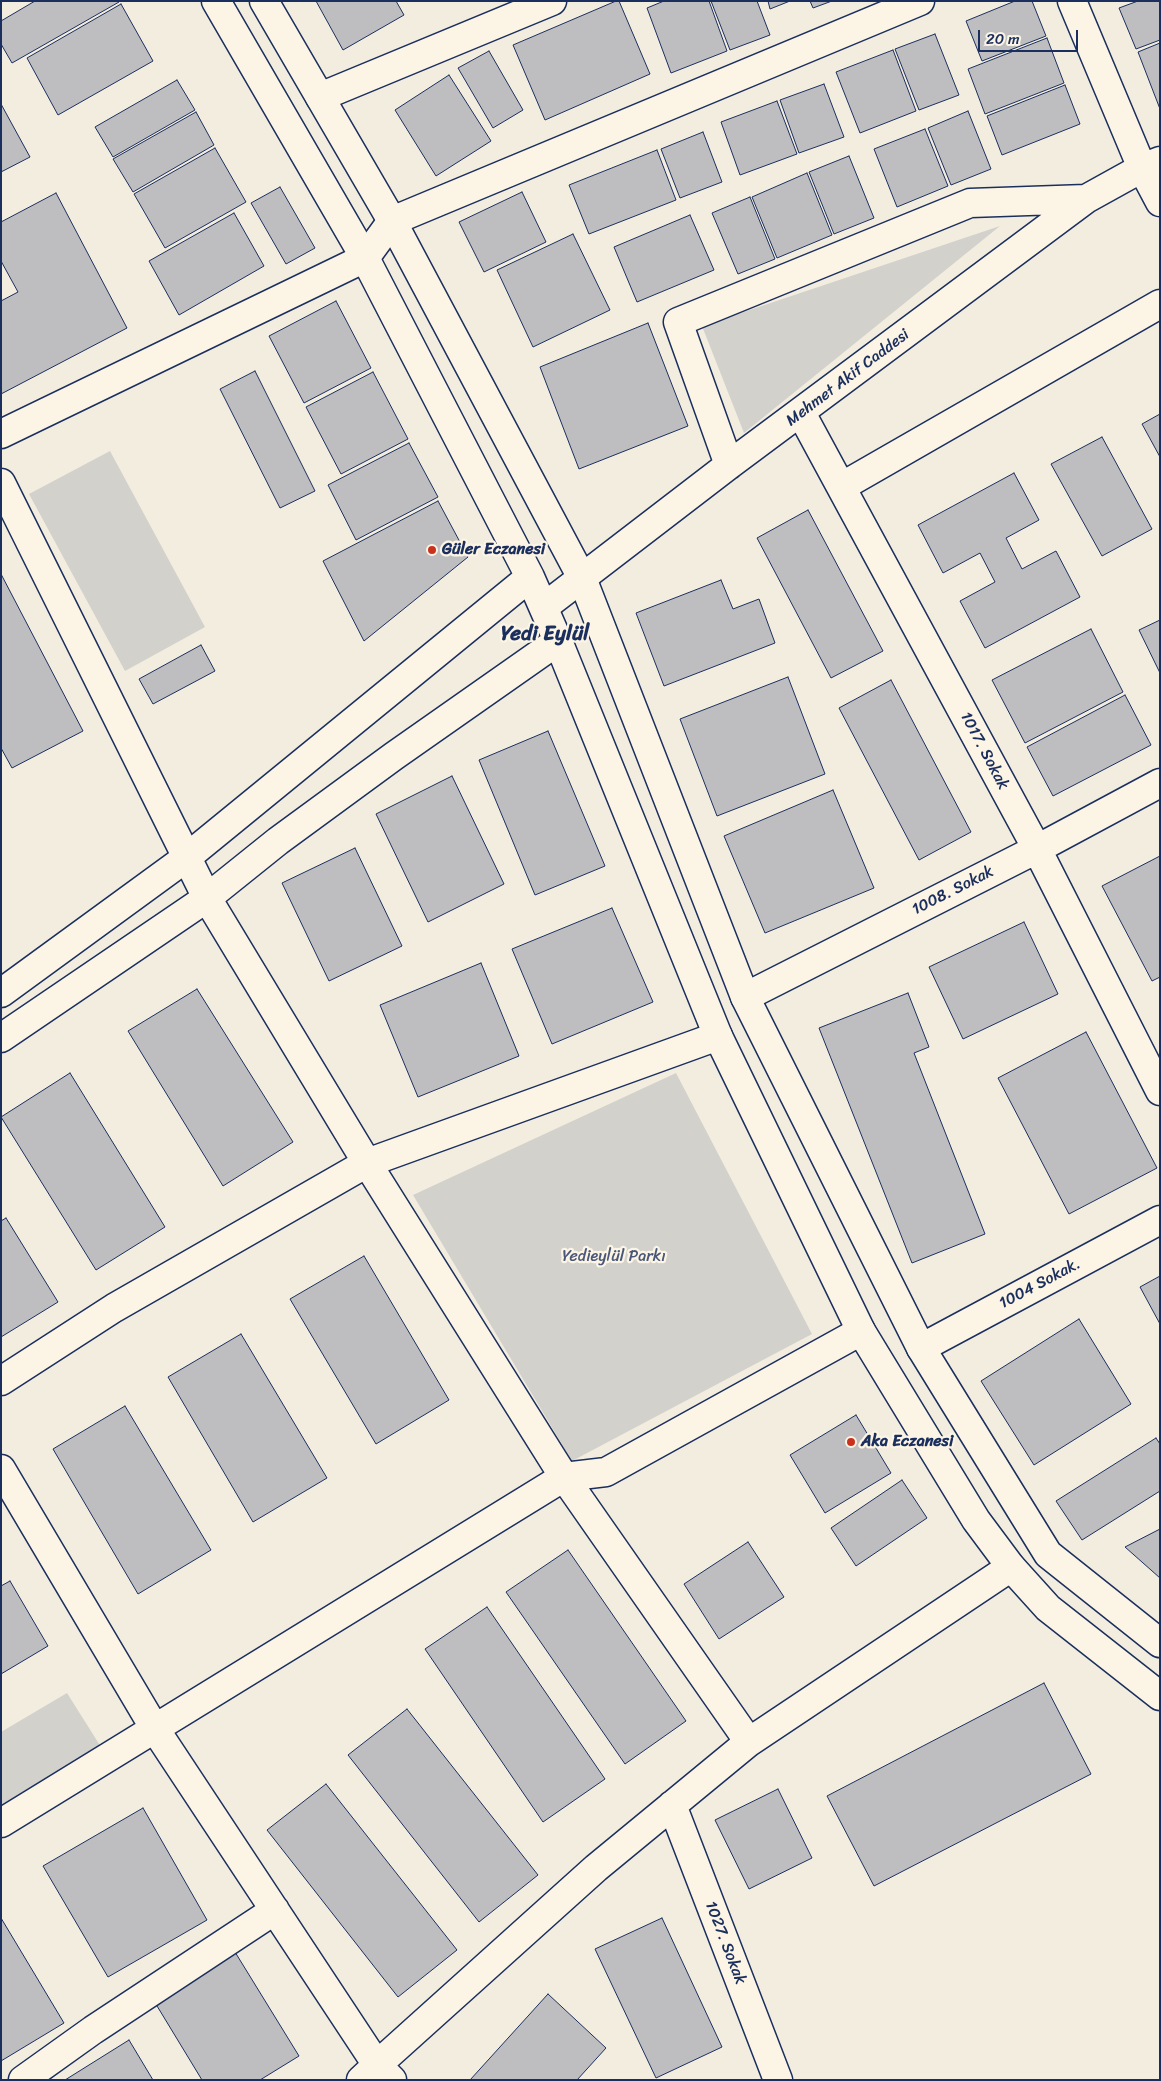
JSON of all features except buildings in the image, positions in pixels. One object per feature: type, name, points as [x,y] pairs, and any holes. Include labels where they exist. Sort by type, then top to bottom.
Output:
[{"type":"street","points":[[216,1],[364,258],[530,577],[558,641],[718,1036],[861,1331],[976,1520],[1011,1567],[1048,1608],[1160,1696]]},
{"type":"street","points":[[264,1],[392,221],[582,578],[745,997],[920,1348],[1048,1554],[1160,1643]]},
{"type":"street","points":[[320,97],[552,1]]},
{"type":"street","points":[[1,434],[364,258],[392,221],[920,1]]},
{"type":"street","points":[[1072,1],[1151,164],[1160,202]]},
{"type":"street","name":"Mehmet Akif Caddesi","points":[[544,607],[729,465],[1086,200],[1151,164]]},
{"type":"street","points":[[729,465],[678,322],[970,203],[1086,200]]},
{"type":"street","points":[[841,487],[1160,304]]},
{"type":"street","name":"1017. Sokak","points":[[801,413],[1037,848],[1160,1092]]},
{"type":"street","points":[[1,483],[207,898],[367,1163],[564,1478],[748,1742]]},
{"type":"street","points":[[1,993],[186,858],[530,577]]},
{"type":"street","points":[[1,1038],[207,898],[278,841],[386,762],[558,641]]},
{"type":"street","name":"1008. Sokak","points":[[745,997],[1160,783]]},
{"type":"street","points":[[1,1381],[114,1308],[367,1163],[718,1036]]},
{"type":"street","name":"1004 Sokak.","points":[[920,1348],[1160,1220]]},
{"type":"street","points":[[1,1823],[564,1478],[606,1472],[861,1331]]},
{"type":"street","points":[[1,1469],[155,1728],[275,1910],[377,2075],[596,1868],[748,1742],[1011,1567]]},
{"type":"street","name":"1027. Sokak","points":[[672,1806],[778,2080]]},
{"type":"street","points":[[23,2080],[93,2030],[275,1910]]},
{"type":"green space","points":[[1000,226],[744,433],[702,326]]},
{"type":"green space","points":[[110,451],[205,627],[125,671],[29,494]]},
{"type":"green space","name":"Yedieylül Parkı","points":[[676,1073],[812,1334],[572,1461],[413,1195]]},
{"type":"green space","points":[[67,1693],[101,1747],[1,1807],[1,1732]]},
{"type":"place","name":"Güler Eczanesi","points":[[432,550]]},
{"type":"place","name":"Aka Eczanesi","points":[[851,1442]]},
{"type":"district","name":"Yedi Eylül","points":[[545,635]]}]
